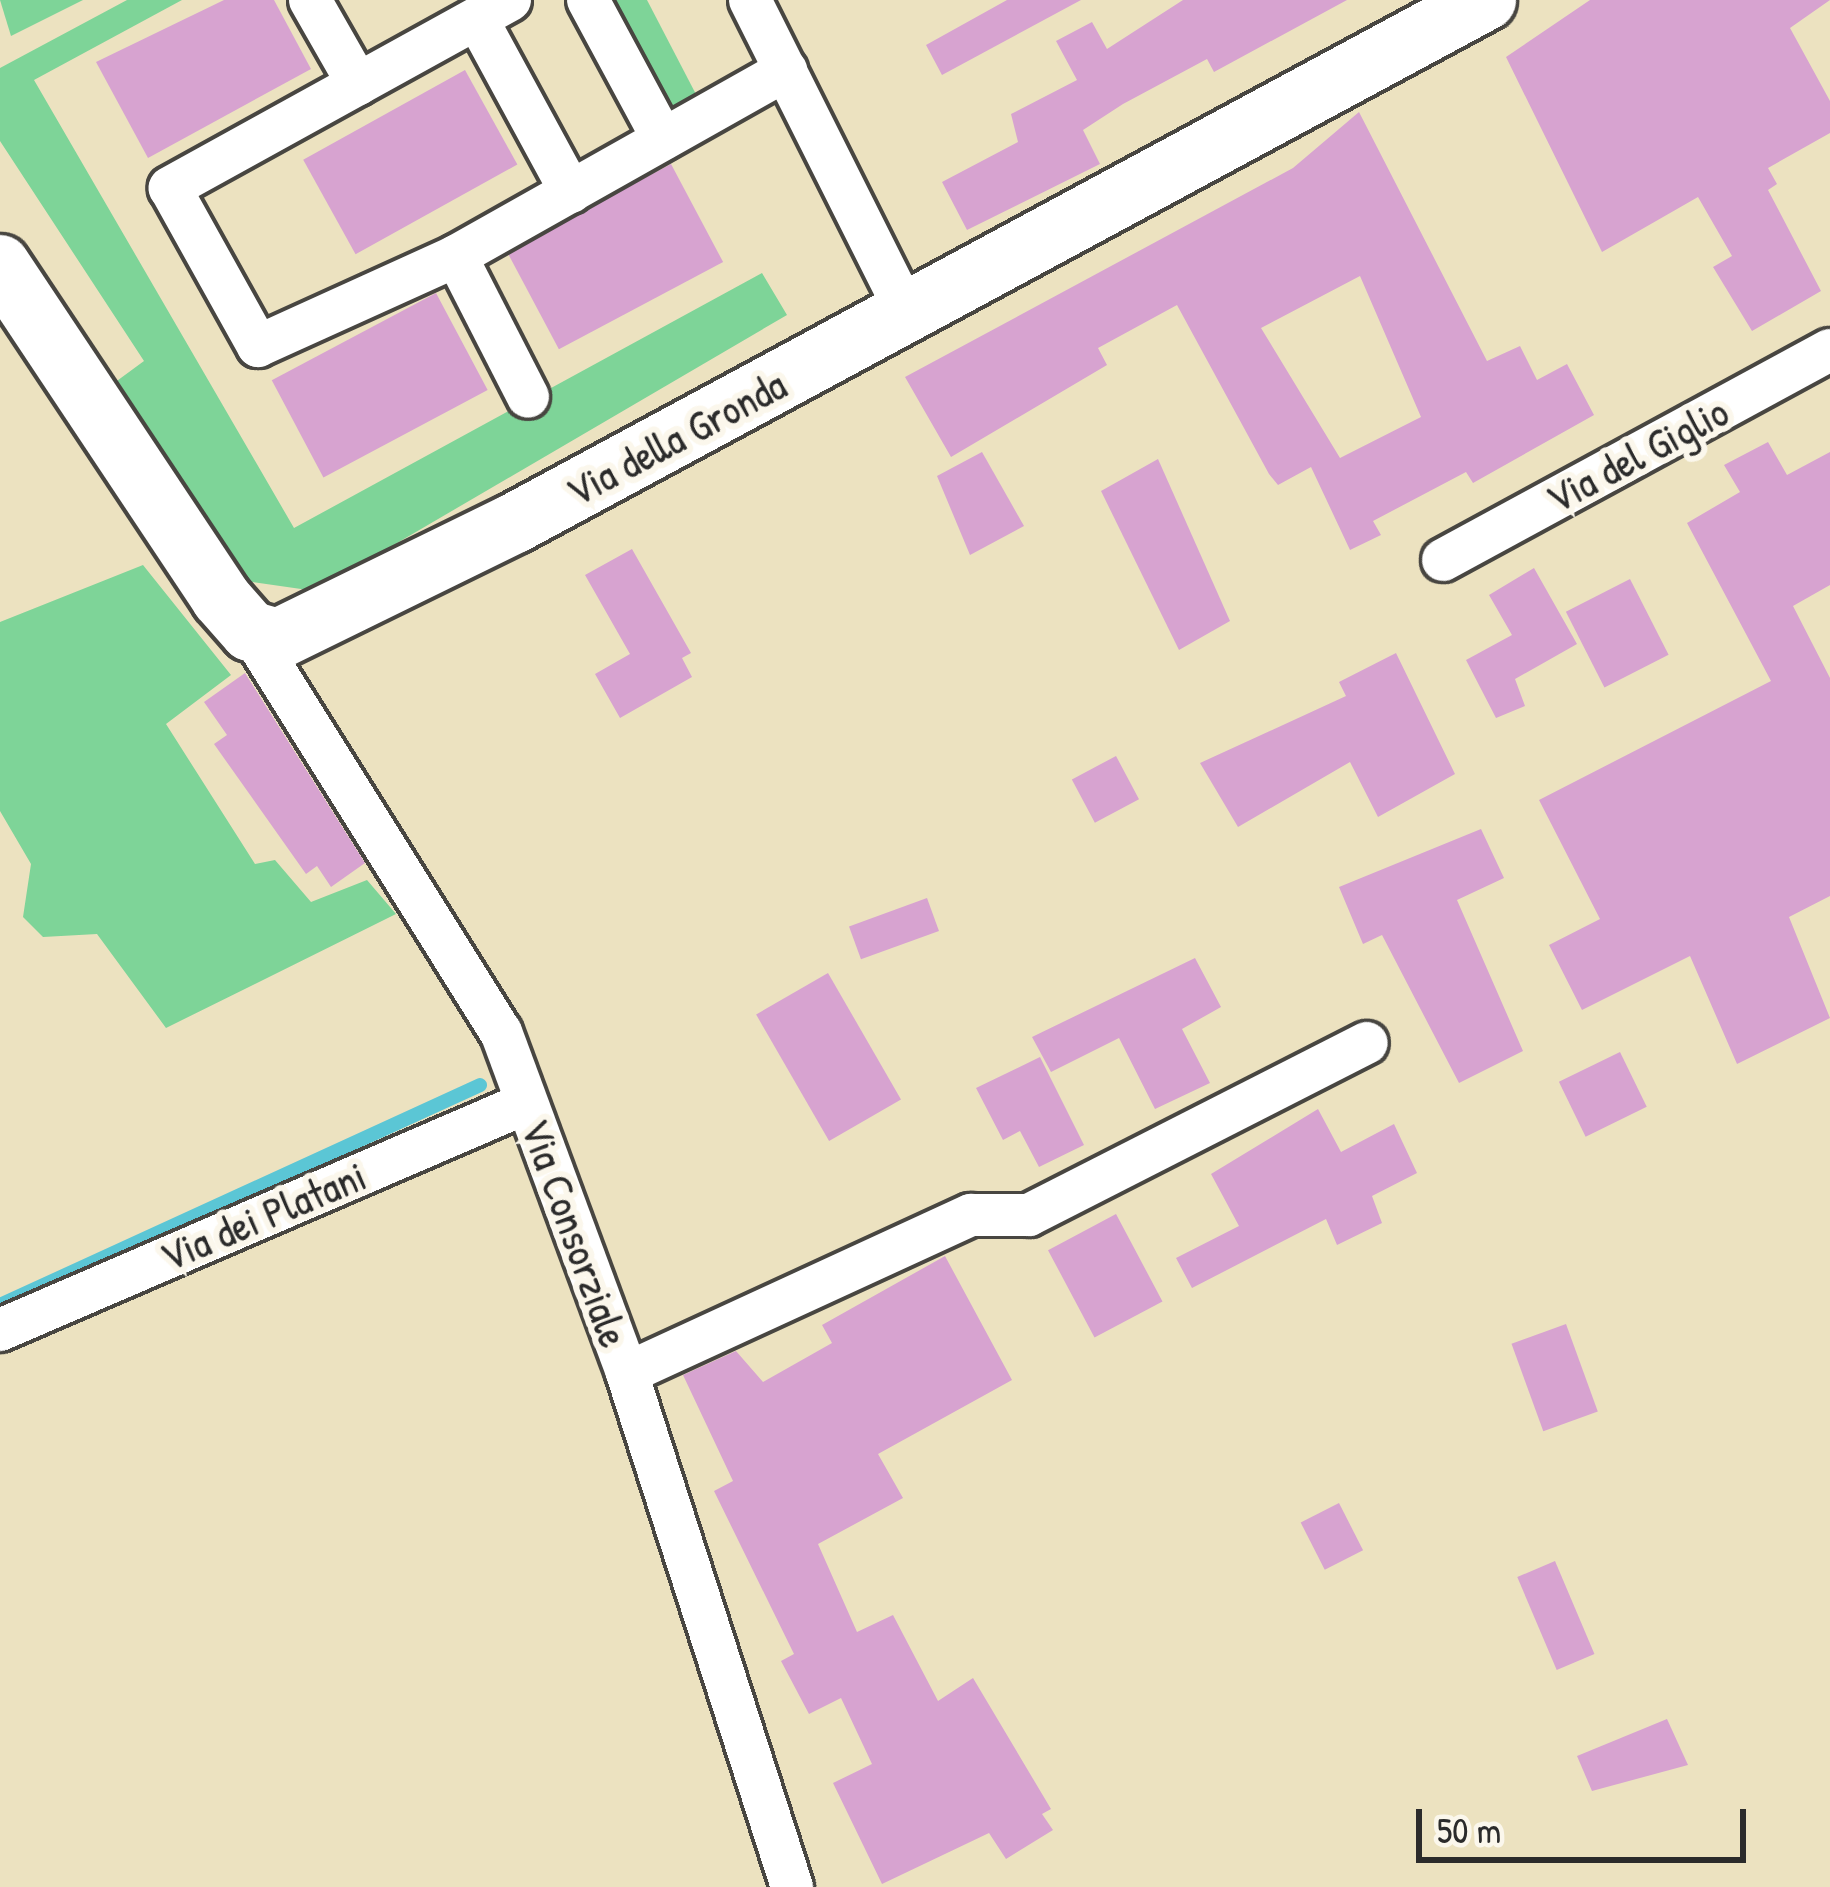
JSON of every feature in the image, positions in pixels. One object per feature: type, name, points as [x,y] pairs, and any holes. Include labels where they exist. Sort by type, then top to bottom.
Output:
[{"type":"street","points":[[310,0],[358,84]]},
{"type":"street","points":[[588,0],[663,139]]},
{"type":"street","points":[[750,0],[908,314]]},
{"type":"street","name":"Via della Gronda","points":[[250,631],[270,639],[305,631],[908,314],[1486,0]]},
{"type":"street","points":[[571,192],[493,9],[170,188],[258,346],[456,256],[571,192],[786,70]]},
{"type":"street","points":[[456,256],[528,397]]},
{"type":"street","points":[[0,265],[250,631]]},
{"type":"street","name":"Via del Giglio","points":[[1443,560],[1830,350]]},
{"type":"street","name":"Via Consorziale","points":[[250,631],[479,986],[627,1373],[792,1887]]},
{"type":"street","points":[[627,1373],[971,1215],[1029,1215],[1367,1043]]},
{"type":"street","name":"Via dei Platani","points":[[0,1330],[526,1103]]},
{"type":"green space","points":[[0,0],[83,0],[11,36]]},
{"type":"green space","points":[[127,0],[182,0],[34,80],[294,528],[762,273],[787,315],[315,591],[245,581],[110,386],[144,361],[0,141],[0,68]]},
{"type":"green space","points":[[599,0],[647,0],[700,102],[661,124]]},
{"type":"green space","points":[[143,565],[231,675],[166,724],[255,864],[275,860],[311,902],[367,880],[396,914],[166,1028],[97,934],[43,937],[23,917],[31,864],[0,811],[0,622]]},
{"type":"building","points":[[224,0],[274,0],[311,69],[148,158],[96,62]]},
{"type":"building","points":[[1007,0],[1081,0],[942,75],[926,45]]},
{"type":"building","points":[[1183,0],[1347,0],[1214,72],[1207,59],[1123,104],[1083,130],[1100,164],[967,230],[942,182],[1018,142],[1011,114],[1077,80],[1056,41],[1092,22],[1107,49]]},
{"type":"building","points":[[1590,0],[1830,0],[1790,28],[1830,101],[1830,133],[1768,168],[1777,184],[1768,190],[1821,291],[1752,331],[1713,267],[1732,256],[1698,197],[1602,252],[1506,57]]},
{"type":"building","points":[[465,70],[517,164],[356,254],[303,160]]},
{"type":"building","points":[[1359,112],[1487,361],[1520,346],[1537,380],[1567,364],[1594,415],[1473,483],[1466,472],[1373,521],[1381,535],[1350,550],[1311,467],[1278,485],[1269,474],[1177,305],[1098,348],[1107,365],[951,457],[905,377],[1293,168]],"holes":[[[1360,276],[1421,417],[1340,458],[1261,328]]]},
{"type":"building","points":[[671,164],[723,262],[559,349],[507,251]]},
{"type":"building","points":[[436,293],[488,390],[323,477],[272,380]]},
{"type":"building","points":[[1768,442],[1787,475],[1830,452],[1830,585],[1793,606],[1830,678],[1830,896],[1789,917],[1830,1018],[1737,1064],[1690,956],[1582,1010],[1549,945],[1600,919],[1539,800],[1771,681],[1687,523],[1740,492],[1724,465]]},
{"type":"building","points":[[982,452],[1024,526],[970,555],[937,476]]},
{"type":"building","points":[[1158,459],[1230,621],[1179,650],[1101,491]]},
{"type":"building","points":[[632,549],[691,653],[682,658],[692,677],[620,718],[595,674],[630,654],[585,575]]},
{"type":"building","points":[[1534,568],[1577,644],[1515,679],[1525,706],[1496,718],[1466,660],[1512,635],[1489,595]]},
{"type":"building","points":[[1630,579],[1669,655],[1604,687],[1566,612]]},
{"type":"building","points":[[1396,653],[1455,774],[1378,817],[1350,762],[1238,827],[1200,763],[1346,696],[1339,682]]},
{"type":"building","points":[[245,673],[365,863],[331,887],[317,866],[306,874],[214,744],[227,735],[204,702]]},
{"type":"building","points":[[1116,756],[1139,799],[1095,823],[1072,779]]},
{"type":"building","points":[[1481,829],[1504,878],[1457,900],[1523,1051],[1459,1083],[1382,935],[1363,944],[1339,887]]},
{"type":"building","points":[[927,898],[939,931],[861,959],[849,926]]},
{"type":"building","points":[[1195,958],[1221,1007],[1182,1029],[1210,1083],[1155,1109],[1119,1038],[1051,1072],[1032,1037]]},
{"type":"building","points":[[828,973],[901,1099],[829,1141],[756,1014]]},
{"type":"building","points":[[1620,1052],[1647,1107],[1586,1137],[1559,1082]]},
{"type":"building","points":[[1040,1057],[1084,1145],[1039,1167],[1020,1131],[1003,1140],[976,1088]]},
{"type":"building","points":[[1318,1109],[1341,1152],[1394,1124],[1417,1173],[1372,1196],[1382,1223],[1337,1245],[1326,1219],[1192,1288],[1176,1258],[1239,1226],[1211,1174]]},
{"type":"building","points":[[1116,1214],[1162,1301],[1094,1338],[1048,1250]]},
{"type":"building","points":[[945,1256],[1012,1380],[878,1454],[903,1498],[818,1544],[857,1632],[893,1615],[938,1701],[973,1678],[1051,1809],[1042,1814],[1053,1830],[1006,1859],[989,1833],[882,1884],[833,1783],[872,1764],[841,1698],[809,1714],[781,1661],[794,1654],[714,1491],[733,1481],[683,1375],[736,1351],[763,1382],[832,1343],[822,1325]]},
{"type":"building","points":[[1566,1324],[1598,1411],[1543,1431],[1511,1344]]},
{"type":"building","points":[[1339,1503],[1363,1550],[1325,1570],[1301,1523]]},
{"type":"building","points":[[1555,1561],[1594,1654],[1557,1670],[1517,1577]]},
{"type":"building","points":[[1667,1719],[1688,1765],[1592,1791],[1577,1756]]},
{"type":"waterway","points":[[0,1305],[480,1085]]}]
